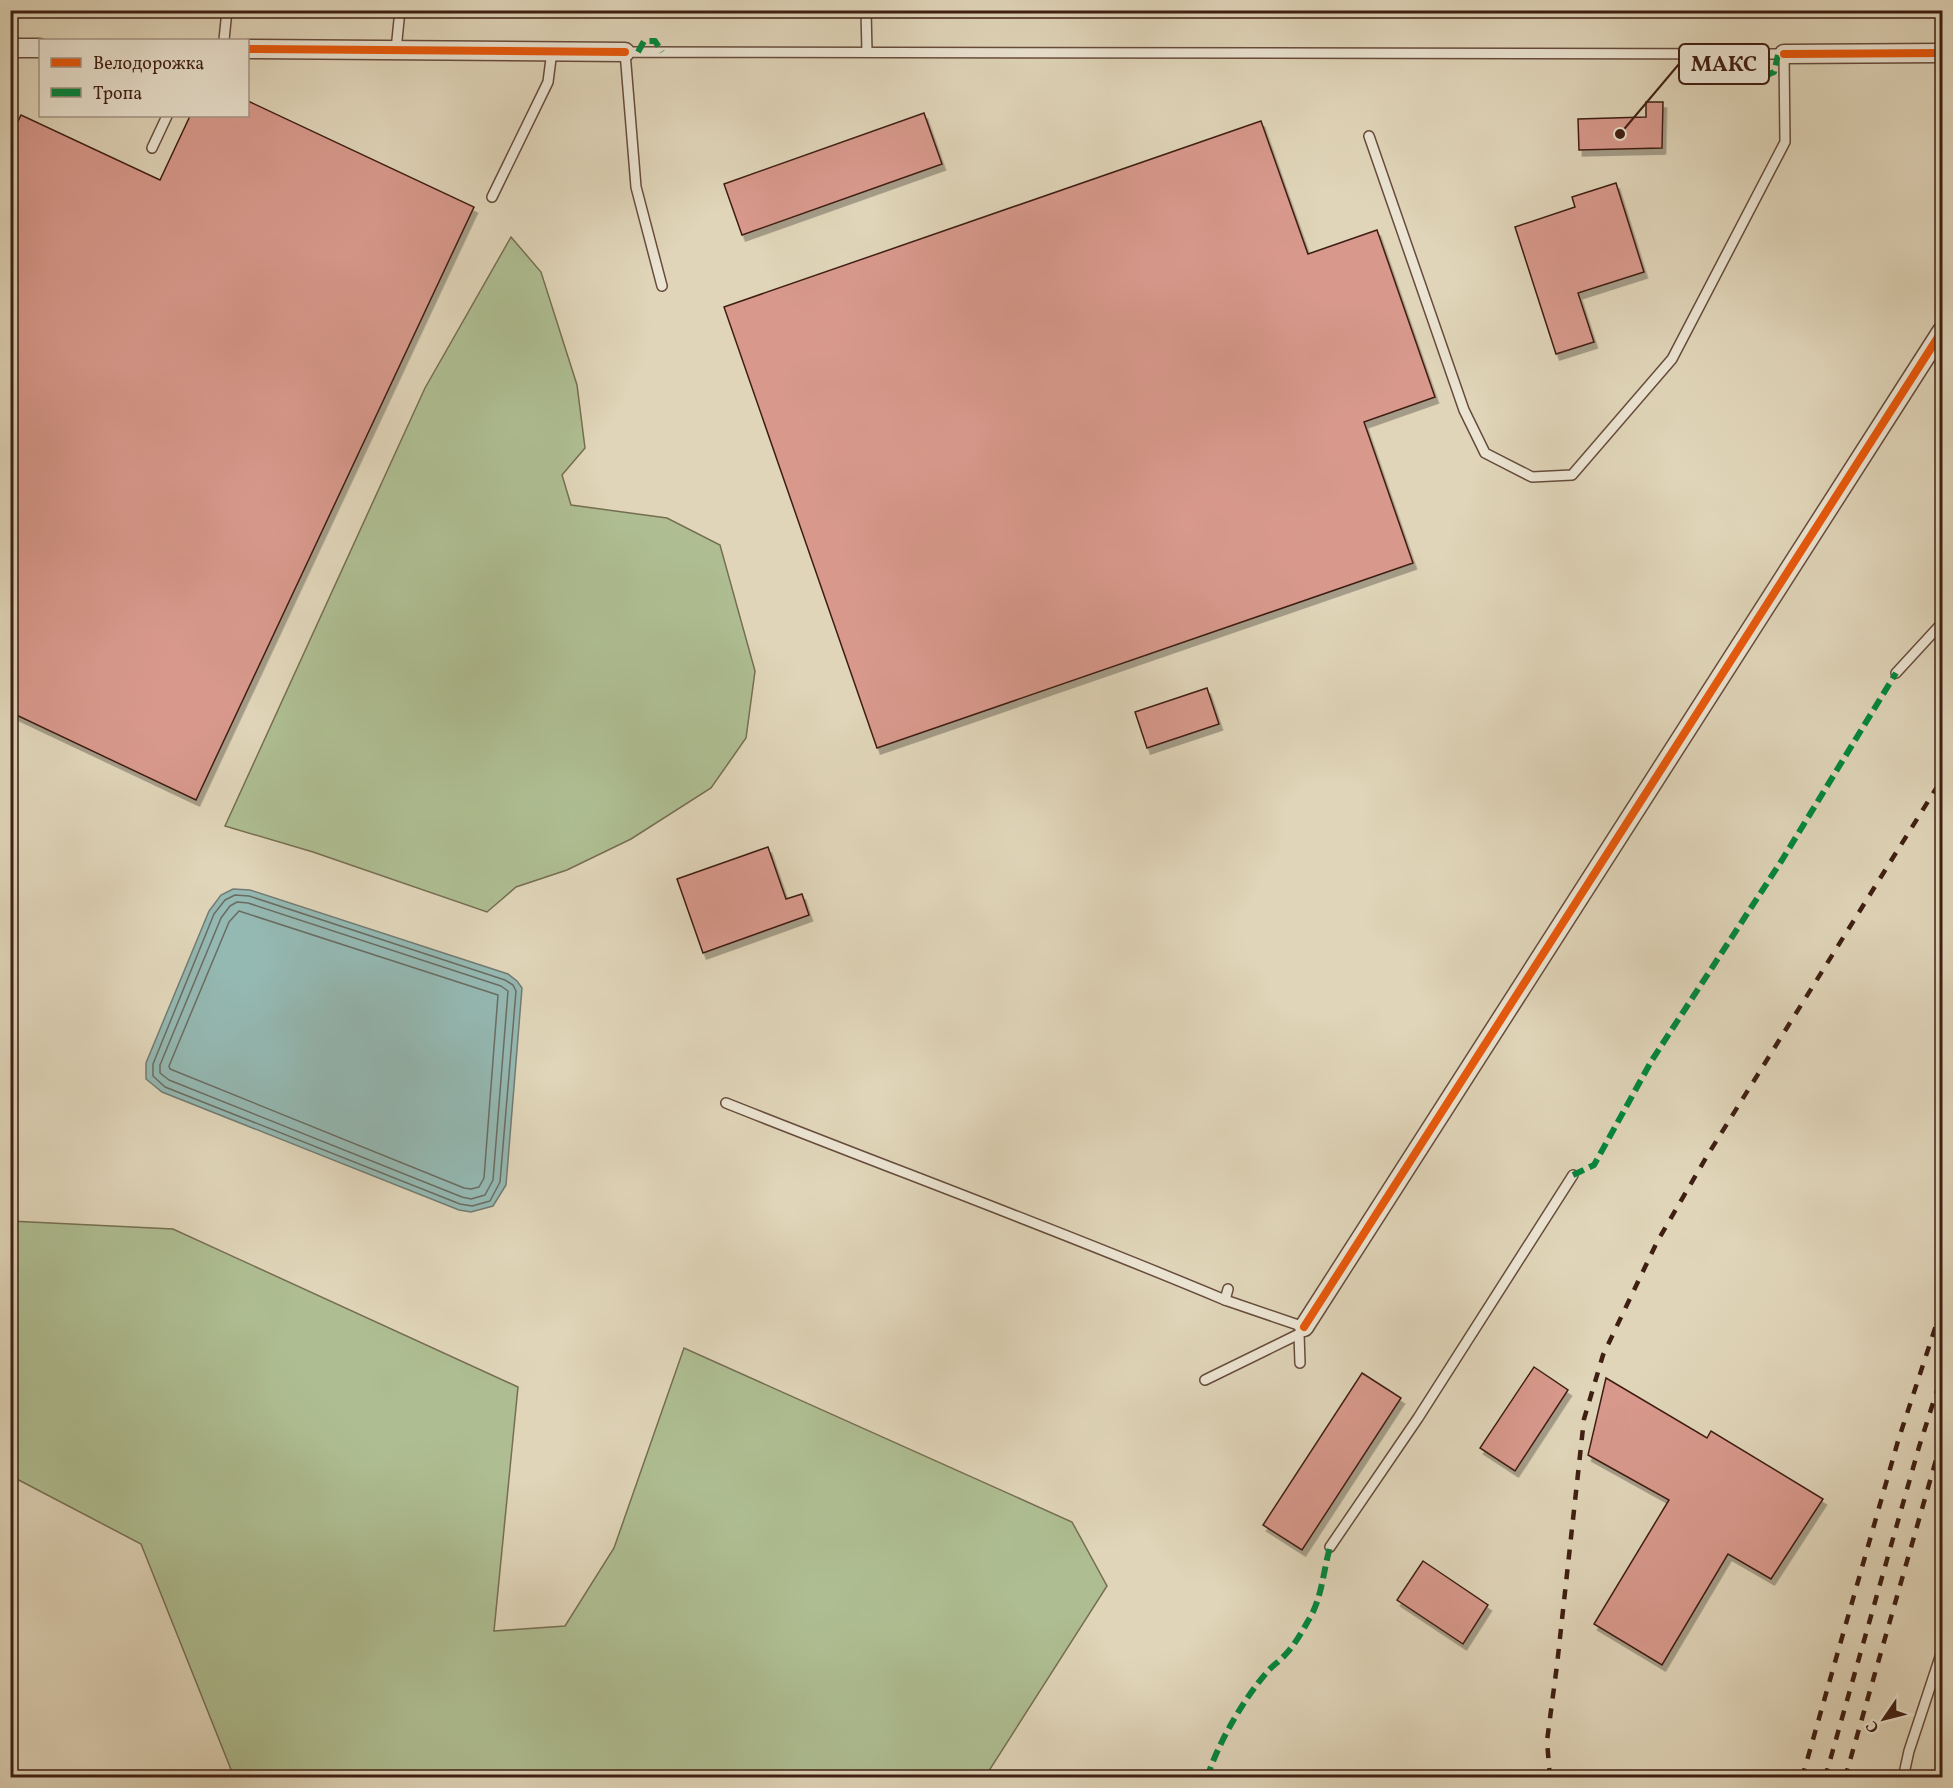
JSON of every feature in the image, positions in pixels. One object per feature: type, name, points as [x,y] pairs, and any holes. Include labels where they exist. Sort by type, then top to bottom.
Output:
[{"type":"street","points":[[10,48],[39,48]]},
{"type":"street","points":[[249,49],[625,52]]},
{"type":"street","points":[[1784,54],[1942,53]]},
{"type":"street","points":[[1302,1330],[1942,331]]},
{"type":"lane","points":[[224,39],[226,10]]},
{"type":"lane","points":[[396,50],[400,10]]},
{"type":"lane","points":[[866,10],[867,52]]},
{"type":"lane","points":[[492,197],[548,82],[552,51]]},
{"type":"lane","points":[[662,286],[636,187],[625,52],[1784,54],[1785,142],[1672,359],[1572,475],[1532,477],[1485,453],[1464,410],[1369,136]]},
{"type":"lane","points":[[152,148],[167,117]]},
{"type":"lane","points":[[1896,673],[1942,623]]},
{"type":"lane","points":[[726,1103],[900,1173],[1110,1252],[1302,1330]]},
{"type":"lane","points":[[1330,1547],[1418,1418],[1573,1175]]},
{"type":"lane","points":[[1226,1300],[1228,1289]]},
{"type":"lane","points":[[1300,1363],[1302,1330]]},
{"type":"lane","points":[[1205,1380],[1302,1330]]},
{"type":"lane","points":[[1903,1778],[1909,1751],[1942,1651]]},
{"type":"green space","points":[[511,237],[541,272],[577,385],[585,448],[562,475],[571,505],[667,518],[720,545],[755,671],[746,738],[711,788],[631,839],[567,870],[516,887],[487,912],[313,852],[225,826],[425,388]]},
{"type":"green space","points":[[10,1221],[173,1229],[518,1387],[494,1631],[565,1626],[614,1548],[684,1348],[1072,1522],[1107,1586],[985,1777],[234,1777],[141,1544],[11,1476]]},
{"type":"water","points":[[233,889],[250,890],[508,974],[517,981],[522,988],[506,1185],[493,1206],[471,1212],[459,1210],[162,1092],[146,1079],[146,1063],[209,911],[221,895]]},
{"type":"building","points":[[249,101],[474,207],[196,800],[10,712],[10,138],[21,115],[160,180],[190,117],[249,117]]},
{"type":"building","points":[[1646,102],[1663,102],[1662,148],[1579,150],[1578,119],[1646,117]]},
{"type":"building","points":[[924,113],[942,164],[742,235],[724,184]]},
{"type":"building","points":[[1261,121],[1308,254],[1377,230],[1435,397],[1364,422],[1413,563],[877,748],[724,307]]},
{"type":"building","points":[[1616,183],[1644,272],[1578,293],[1594,342],[1556,354],[1515,227],[1575,207],[1572,197]]},
{"type":"building","points":[[1207,688],[1219,724],[1147,748],[1135,712]]},
{"type":"building","points":[[768,847],[786,899],[802,894],[809,915],[703,953],[677,879]]},
{"type":"building","points":[[1534,1367],[1568,1390],[1515,1471],[1480,1448]]},
{"type":"building","points":[[1362,1373],[1401,1398],[1302,1550],[1263,1525]]},
{"type":"building","points":[[1606,1378],[1707,1438],[1711,1431],[1823,1499],[1771,1579],[1728,1554],[1662,1665],[1594,1624],[1669,1500],[1588,1455]]},
{"type":"building","points":[[1423,1561],[1488,1605],[1463,1644],[1397,1600]]},
{"type":"railway","points":[[1550,1778],[1547,1741],[1584,1419],[1603,1355],[1657,1242],[1707,1156],[1942,779]]},
{"type":"railway","points":[[1802,1778],[1898,1441],[1942,1307]]},
{"type":"railway","points":[[1825,1778],[1919,1447],[1942,1375]]},
{"type":"railway","points":[[1845,1778],[1942,1439]]},
{"type":"marked path","points":[[638,52],[644,41],[655,41],[662,52]]},
{"type":"marked path","points":[[1742,54],[1758,79],[1774,72],[1778,55]]},
{"type":"marked path","points":[[1573,1175],[1594,1165],[1652,1060],[1782,860],[1896,673]]},
{"type":"marked path","points":[[1207,1778],[1218,1750],[1241,1707],[1268,1671],[1292,1647],[1313,1613],[1330,1547]]},
{"type":"cycle path","points":[[249,49],[625,52]]},
{"type":"cycle path","points":[[1784,54],[1942,53]]},
{"type":"cycle path","points":[[1304,1327],[1942,331]]},
{"type":"place","name":"МАКС","points":[[1620,134]]}]
